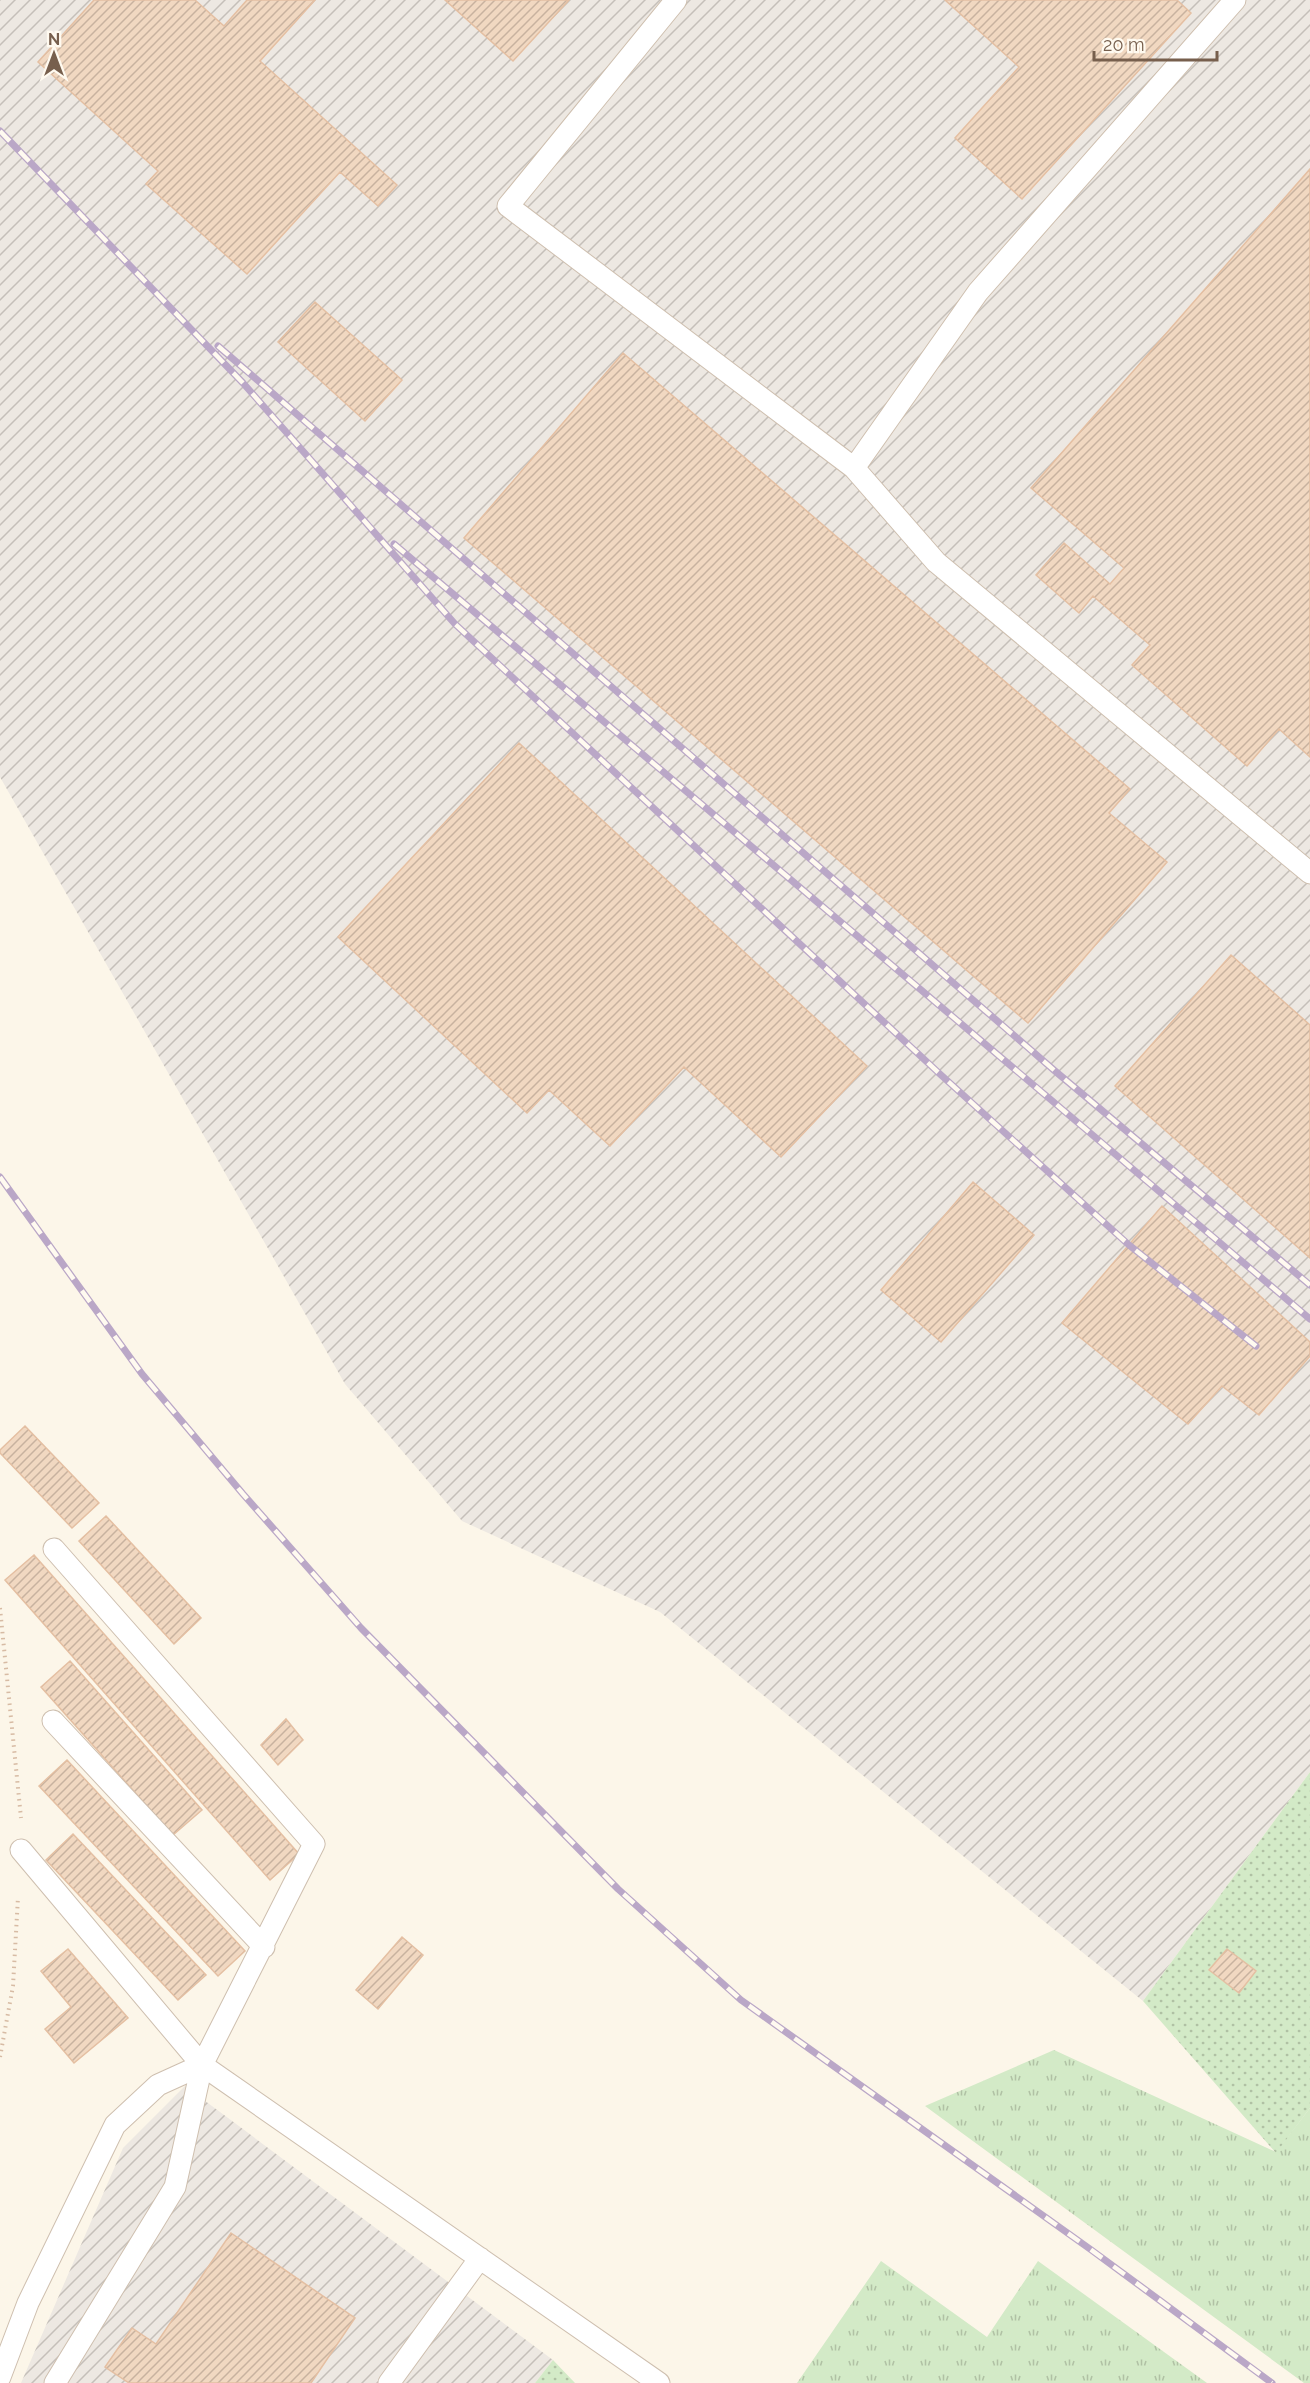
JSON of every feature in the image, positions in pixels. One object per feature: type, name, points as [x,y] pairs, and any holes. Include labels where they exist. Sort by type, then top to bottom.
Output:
[{"type":"lane","points":[[676,0],[508,206],[854,468],[936,562],[1310,873]]},
{"type":"lane","points":[[854,468],[978,292],[1235,0]]},
{"type":"lane","points":[[54,1549],[315,1844],[202,2065],[175,2187],[55,2383]]},
{"type":"lane","points":[[53,1721],[264,1947]]},
{"type":"lane","points":[[21,1850],[202,2065],[659,2383]]},
{"type":"lane","points":[[0,2377],[28,2303],[115,2125],[158,2085],[202,2065]]},
{"type":"lane","points":[[389,2383],[480,2258]]},
{"type":"shaded area","points":[[0,0],[1310,0],[1310,1772],[1143,2001],[660,1612],[462,1521],[345,1384],[0,777]]},
{"type":"shaded area","points":[[185,2086],[553,2360],[535,2383],[21,2383],[123,2148]]},
{"type":"green space","points":[[1310,1772],[1310,2108],[1276,2153],[1143,2001]]},
{"type":"green space","points":[[1054,2050],[1276,2152],[1310,2108],[1310,2383],[1304,2383],[925,2106]]},
{"type":"green space","points":[[881,2261],[987,2337],[1038,2261],[1207,2383],[797,2383]]},
{"type":"green space","points":[[553,2360],[575,2383],[535,2383]]},
{"type":"building","points":[[94,0],[195,0],[224,26],[247,0],[315,0],[260,61],[397,185],[378,206],[340,172],[247,274],[146,184],[158,171],[38,62]]},
{"type":"building","points":[[445,0],[569,0],[513,61]]},
{"type":"building","points":[[945,0],[1177,0],[1191,13],[1022,199],[955,138],[1019,67]]},
{"type":"building","points":[[1310,169],[1310,757],[1279,729],[1247,766],[1132,665],[1150,645],[1093,596],[1079,613],[1036,575],[1064,543],[1110,584],[1124,568],[1031,488]]},
{"type":"building","points":[[315,302],[402,380],[365,421],[278,342]]},
{"type":"building","points":[[623,353],[1130,789],[1109,813],[1167,862],[1028,1023],[464,538]]},
{"type":"building","points":[[519,743],[867,1066],[781,1157],[684,1067],[610,1146],[549,1090],[527,1113],[338,937]]},
{"type":"building","points":[[1231,955],[1310,1025],[1310,1258],[1115,1086]]},
{"type":"building","points":[[973,1182],[1034,1235],[941,1342],[881,1290]]},
{"type":"building","points":[[1162,1206],[1310,1342],[1310,1356],[1259,1415],[1222,1386],[1188,1424],[1062,1323]]},
{"type":"building","points":[[25,1426],[99,1503],[72,1528],[0,1453],[0,1450]]},
{"type":"building","points":[[106,1516],[201,1618],[174,1644],[79,1541]]},
{"type":"building","points":[[34,1555],[299,1854],[270,1880],[5,1580]]},
{"type":"building","points":[[70,1661],[202,1810],[173,1835],[41,1687]]},
{"type":"building","points":[[286,1719],[303,1740],[278,1765],[261,1745]]},
{"type":"building","points":[[67,1760],[245,1951],[218,1976],[39,1786]]},
{"type":"building","points":[[73,1834],[206,1975],[178,2000],[46,1860]]},
{"type":"building","points":[[402,1937],[423,1955],[378,2009],[356,1990]]},
{"type":"building","points":[[68,1949],[128,2018],[74,2063],[45,2029],[71,2007],[41,1971]]},
{"type":"building","points":[[1227,1949],[1256,1971],[1239,1993],[1209,1970]]},
{"type":"building","points":[[231,2233],[355,2318],[311,2383],[129,2383],[105,2367],[132,2328],[156,2344]]},
{"type":"railway","points":[[0,131],[243,383],[455,624],[941,1075],[1129,1245],[1256,1346]]},
{"type":"railway","points":[[218,346],[1055,1071],[1310,1285]]},
{"type":"railway","points":[[394,544],[1310,1319]]},
{"type":"railway","points":[[0,1177],[142,1374],[243,1494],[361,1628],[618,1889],[741,2000],[1090,2249],[1272,2383]]}]
